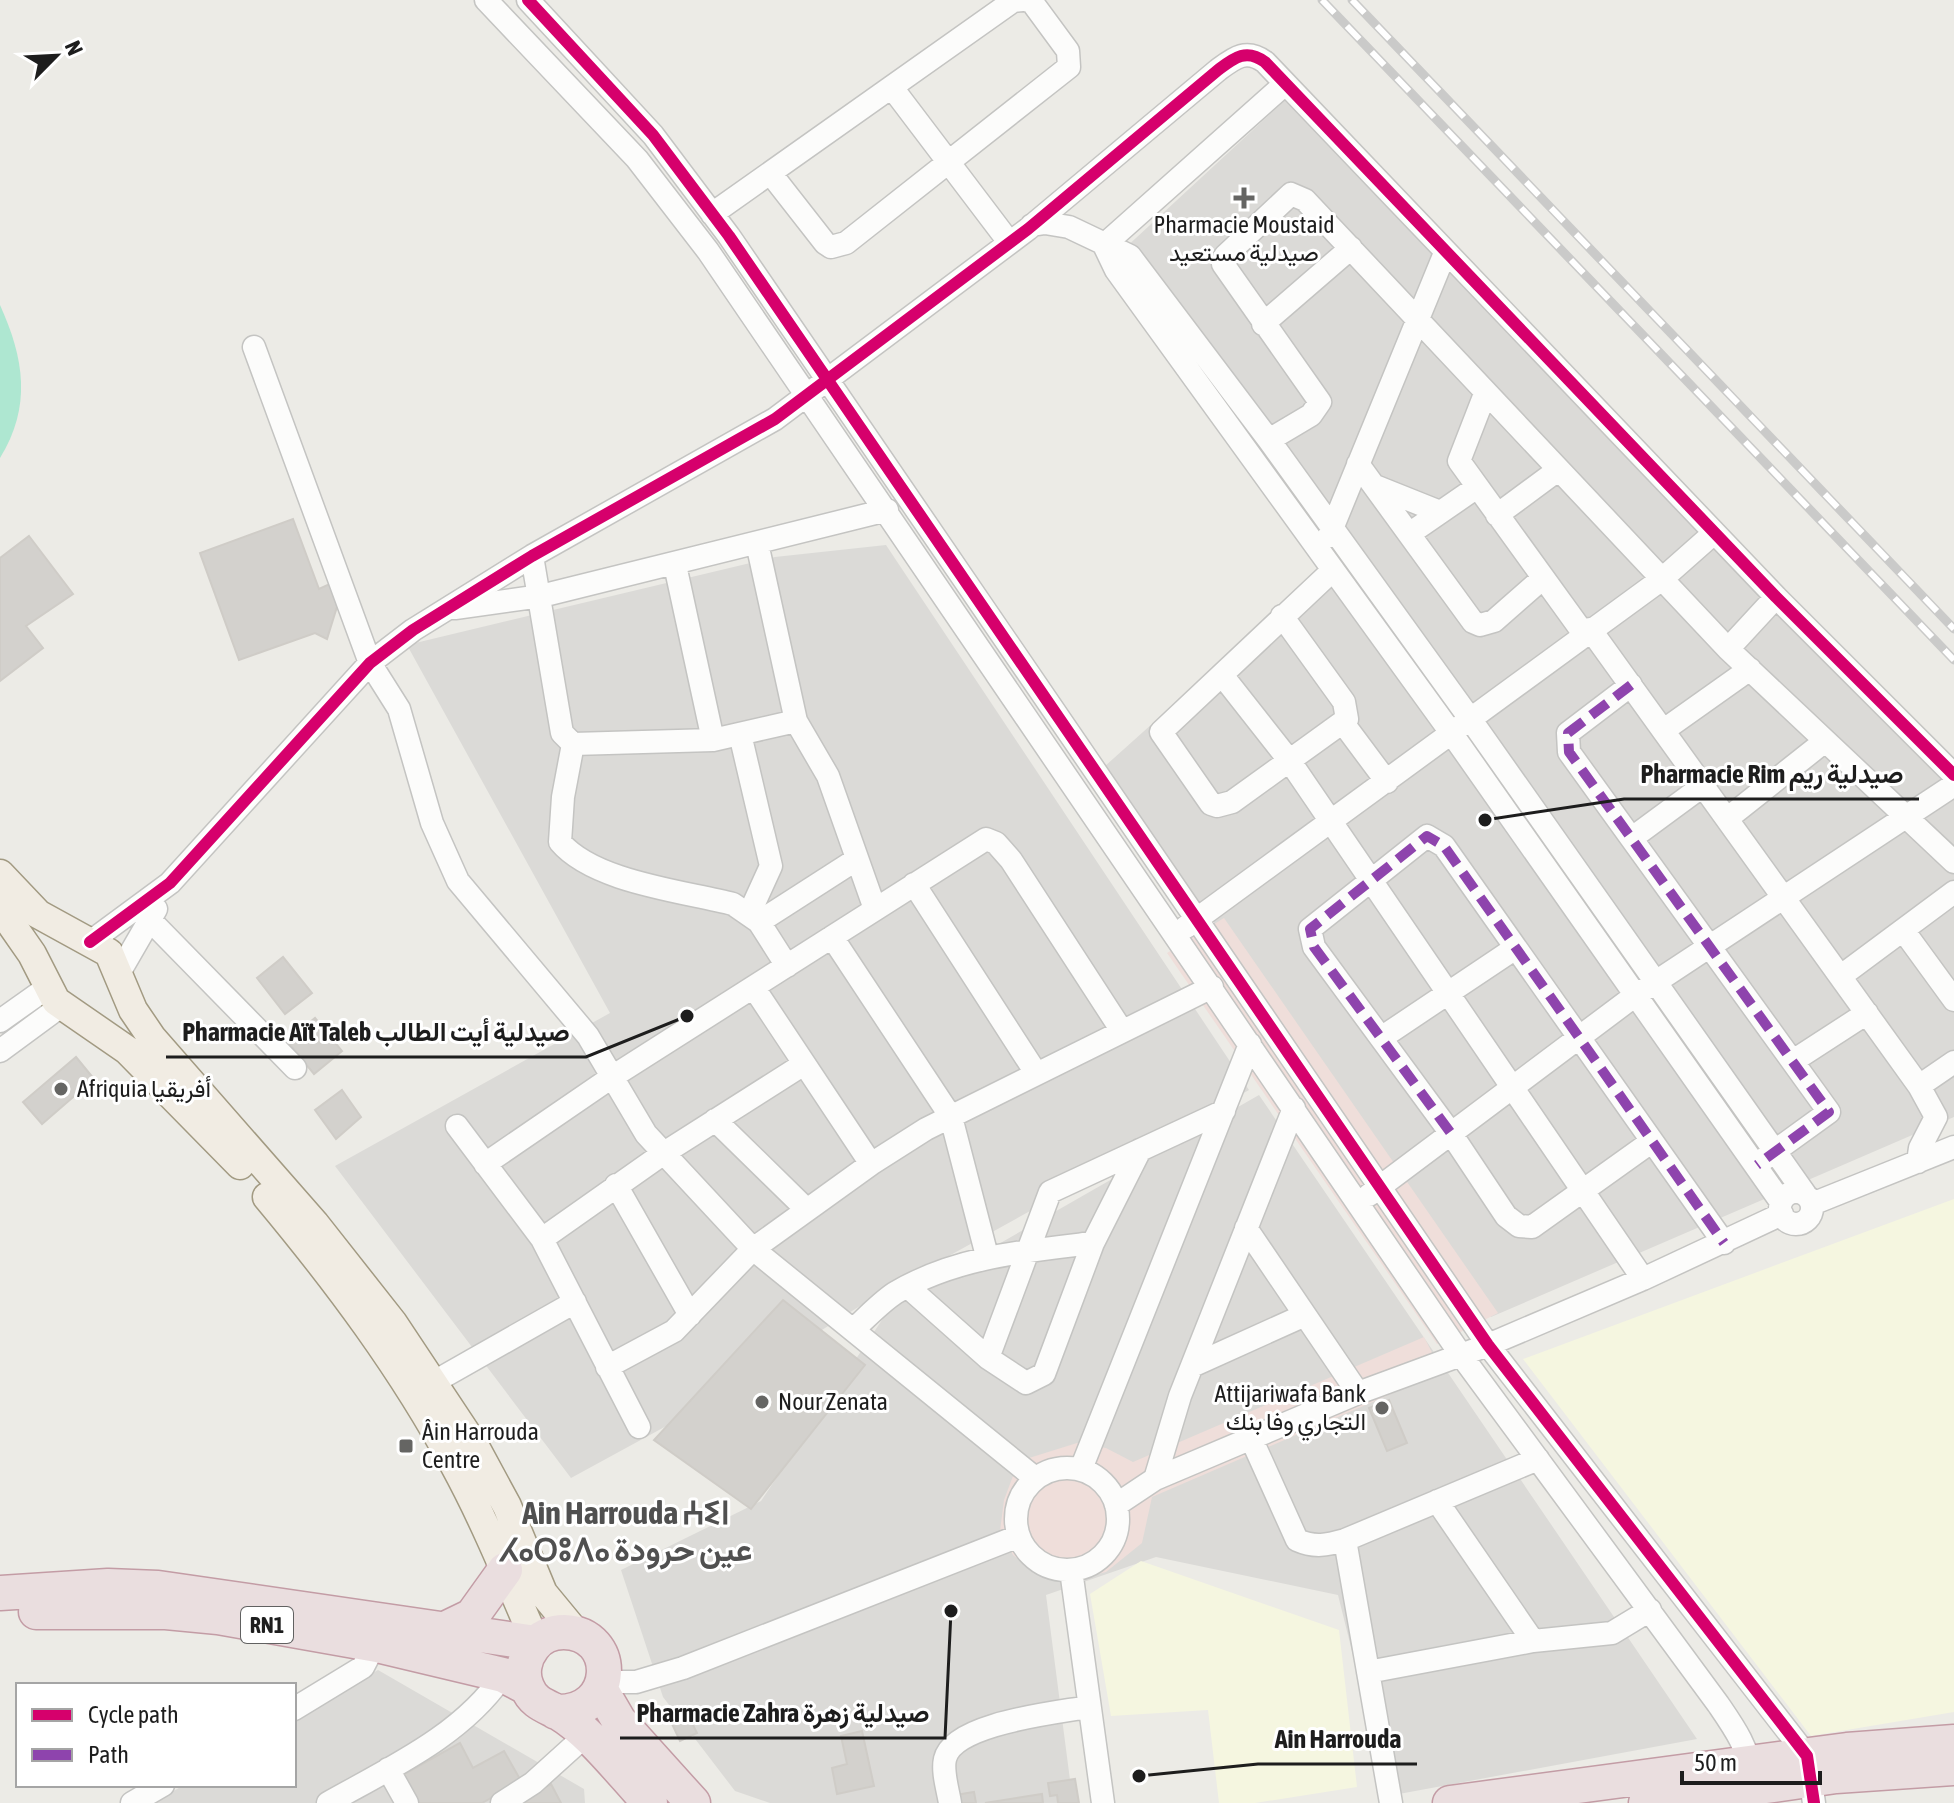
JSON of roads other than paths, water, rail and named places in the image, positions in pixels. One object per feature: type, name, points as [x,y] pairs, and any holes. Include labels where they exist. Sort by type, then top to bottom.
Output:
[{"type":"highway","points":[[443,1630],[472,1616],[505,1570]]},
{"type":"highway","name":"RN1","points":[[0,1593],[108,1586],[158,1588],[380,1632],[514,1681],[538,1703],[556,1712],[585,1736],[650,1803]]},
{"type":"highway","name":"RN1","points":[[0,1616],[166,1612],[380,1632],[443,1630],[536,1643],[561,1631],[576,1633]]},
{"type":"highway","points":[[556,1712],[582,1708],[602,1686],[605,1669],[596,1647],[576,1633]]},
{"type":"highway","points":[[514,1681],[536,1643]]},
{"type":"highway","points":[[602,1686],[619,1721],[693,1803]]},
{"type":"highway","points":[[1811,1779],[1847,1750],[1954,1742]]},
{"type":"highway","points":[[1450,1803],[1954,1768]]},
{"type":"highway","points":[[1646,1803],[1747,1784]]},
{"type":"main road","points":[[0,874],[38,914],[109,953],[152,1038],[357,1274],[434,1382],[507,1506],[543,1593],[576,1633]]},
{"type":"main road","points":[[0,908],[58,996],[127,1050],[163,1083],[247,1174],[340,1287],[401,1375],[453,1462],[536,1643]]},
{"type":"main road","points":[[86,942],[60,950],[50,963],[58,996],[90,1013],[105,1006],[115,994],[119,976]]},
{"type":"street","points":[[486,0],[637,159],[708,251],[1461,1355],[1718,1704],[1747,1784]]},
{"type":"street","points":[[528,0],[642,123],[712,214],[830,379],[1488,1345],[1811,1779]]},
{"type":"street","points":[[712,214],[893,89],[1005,6],[1024,0],[1032,2],[1068,51],[1069,67],[838,247],[825,243],[771,174]]},
{"type":"street","points":[[86,942],[170,883],[370,663],[446,609],[532,556],[775,419],[1032,225],[1235,58],[1255,55],[1776,597],[1954,775]]},
{"type":"street","points":[[1104,245],[1285,84]]},
{"type":"street","points":[[893,89],[1009,242]]},
{"type":"street","points":[[1269,440],[1311,415],[1320,402],[1223,264],[1225,256],[1291,194],[1305,200],[1415,321],[1728,649],[1954,862]]},
{"type":"street","points":[[1032,225],[1045,223],[1069,227],[1130,256],[1269,440],[1656,983],[1766,1158],[1781,1208],[1789,1222],[1799,1224],[1811,1214],[1809,1199],[1766,1158],[1633,997],[1452,734],[1116,270],[1104,245]]},
{"type":"street","points":[[1263,324],[1351,248]]},
{"type":"street","points":[[1282,616],[1344,702],[1348,713],[1343,723],[1232,802],[1217,806],[1211,804],[1161,732],[1282,616],[1326,563],[1332,528],[1445,253]]},
{"type":"street","points":[[254,347],[370,663],[399,709],[432,823],[458,881],[588,1036],[646,1134],[753,1249],[1035,1478]]},
{"type":"street","points":[[1485,394],[1459,461],[1543,578],[1631,685],[1919,1086],[1936,1117],[1944,1150]]},
{"type":"street","points":[[1358,464],[1473,622],[1480,625],[1494,621],[1543,578]]},
{"type":"street","points":[[1497,515],[1558,470]]},
{"type":"street","points":[[1375,486],[1440,512]]},
{"type":"street","points":[[1409,534],[1477,487]]},
{"type":"street","points":[[446,609],[541,596],[887,510]]},
{"type":"street","points":[[1176,933],[1662,579],[1714,533]]},
{"type":"street","points":[[757,543],[796,721],[828,776],[875,909]]},
{"type":"street","points":[[532,556],[562,733],[573,744],[713,740],[796,721]]},
{"type":"street","points":[[675,565],[713,740]]},
{"type":"street","points":[[1728,649],[1776,597]]},
{"type":"street","points":[[1664,730],[1750,669]]},
{"type":"street","points":[[1222,675],[1289,760],[1448,994],[1515,1085],[1643,1279]]},
{"type":"street","points":[[1631,685],[1568,733],[1569,752],[1829,1112],[1766,1158]]},
{"type":"street","points":[[1343,723],[1387,782]]},
{"type":"street","points":[[740,734],[771,866],[754,917]]},
{"type":"street","points":[[1728,818],[1825,741]]},
{"type":"street","points":[[573,744],[563,797],[560,842],[569,853],[595,869],[733,904],[754,917],[787,966]]},
{"type":"street","points":[[1632,838],[1704,785]]},
{"type":"street","points":[[1358,1203],[1633,997],[1954,785]]},
{"type":"street","points":[[1651,1142],[1532,1227],[1519,1226],[1506,1216],[1450,1132],[1314,947],[1310,929],[1427,836],[1444,846],[1577,1040],[1651,1142],[1724,1243]]},
{"type":"street","points":[[485,1164],[612,1077],[986,839],[996,843],[1122,1031]]},
{"type":"street","points":[[754,917],[857,859]]},
{"type":"street","points":[[119,976],[170,883]]},
{"type":"street","points":[[914,884],[1036,1073]]},
{"type":"street","points":[[1841,976],[1954,892]]},
{"type":"street","points":[[150,920],[295,1068]]},
{"type":"street","points":[[1903,930],[1954,1000]]},
{"type":"street","points":[[832,937],[951,1117],[987,1256]]},
{"type":"street","points":[[1381,1038],[1514,949]]},
{"type":"street","points":[[607,1367],[674,1331],[753,1249],[805,1208],[871,1164],[951,1117],[1212,987]]},
{"type":"street","points":[[754,988],[871,1164]]},
{"type":"street","points":[[0,1021],[58,996]]},
{"type":"street","points":[[0,1051],[58,996]]},
{"type":"street","points":[[1793,1061],[1867,1013]]},
{"type":"street","points":[[1081,1469],[1250,1044]]},
{"type":"street","points":[[1919,1086],[1954,1062]]},
{"type":"street","points":[[542,1239],[616,1185],[804,1064]]},
{"type":"street","points":[[1152,1480],[1192,1366],[1294,1108]]},
{"type":"street","points":[[988,1358],[1050,1192],[1224,1111]]},
{"type":"street","points":[[715,1120],[805,1208]]},
{"type":"street","points":[[457,1126],[542,1239],[639,1427]]},
{"type":"street","points":[[1809,1199],[1918,1162],[1944,1150],[1954,1133]]},
{"type":"street","points":[[1918,1162],[1920,1148],[1944,1150]]},
{"type":"street","points":[[908,1287],[988,1358],[1026,1383],[1041,1377],[1093,1243],[1140,1150]]},
{"type":"street","points":[[616,1185],[690,1315]]},
{"type":"street","points":[[1112,1496],[1358,1393],[1488,1345],[1643,1279],[1724,1243],[1781,1208]]},
{"type":"street","points":[[1246,1228],[1358,1393]]},
{"type":"street","points":[[853,1330],[892,1295],[987,1256],[1093,1243]]},
{"type":"street","points":[[434,1382],[575,1302]]},
{"type":"street","points":[[1192,1366],[1305,1315]]},
{"type":"street","points":[[1251,1438],[1297,1540],[1324,1546],[1538,1459]]},
{"type":"street","points":[[1062,1467],[1081,1469],[1112,1496],[1118,1523],[1112,1543],[1101,1557],[1071,1570],[1055,1569],[1039,1562],[1019,1536],[1018,1502],[1035,1478],[1062,1467]]},
{"type":"street","points":[[1437,1501],[1533,1641]]},
{"type":"street","points":[[602,1686],[636,1682],[683,1668],[1019,1536]]},
{"type":"street","points":[[1345,1540],[1391,1803]]},
{"type":"street","points":[[1071,1570],[1103,1803]]},
{"type":"street","points":[[1368,1672],[1533,1641],[1612,1633],[1650,1610]]},
{"type":"street","points":[[296,1708],[363,1667],[380,1632]]},
{"type":"street","points":[[328,1803],[388,1769],[514,1681]]},
{"type":"street","points":[[950,1803],[944,1762],[949,1749],[963,1737],[995,1725],[1088,1707]]},
{"type":"street","points":[[1847,1750],[1872,1740],[1954,1726]]},
{"type":"street","points":[[502,1803],[533,1783],[585,1736]]},
{"type":"street","points":[[388,1769],[407,1803]]},
{"type":"street","points":[[132,1803],[160,1787]]},
{"type":"railway","points":[[1322,0],[1954,660]]},
{"type":"railway","points":[[1352,0],[1954,629]]},
{"type":"place","name":"Pharmacie Moustaid صيدلية مستعيد","points":[[1244,198]]},
{"type":"place","name":"Pharmacie Rim صيدلية ريم","points":[[1485,820]]},
{"type":"place","name":"Pharmacie Aït Taleb صيدلية أيت الطالب","points":[[687,1016]]},
{"type":"place","name":"Afriquia أفريقيا","points":[[61,1089]]},
{"type":"place","name":"Nour Zenata","points":[[762,1402]]},
{"type":"place","name":"Attijariwafa Bank التجاري وفا بنك","points":[[1382,1408]]},
{"type":"place","name":"Âin Harrouda Centre","points":[[406,1446]]},
{"type":"place","name":"Pharmacie Zahra صيدلية زهرة","points":[[951,1611]]},
{"type":"place","name":"Ain Harrouda","points":[[1139,1776]]},
{"type":"district","name":"Ain Harrouda ⵄⵉⵏ ⵃⴰⵔⵓⴷⴰ عين حرودة","points":[[626,1532]]}]
